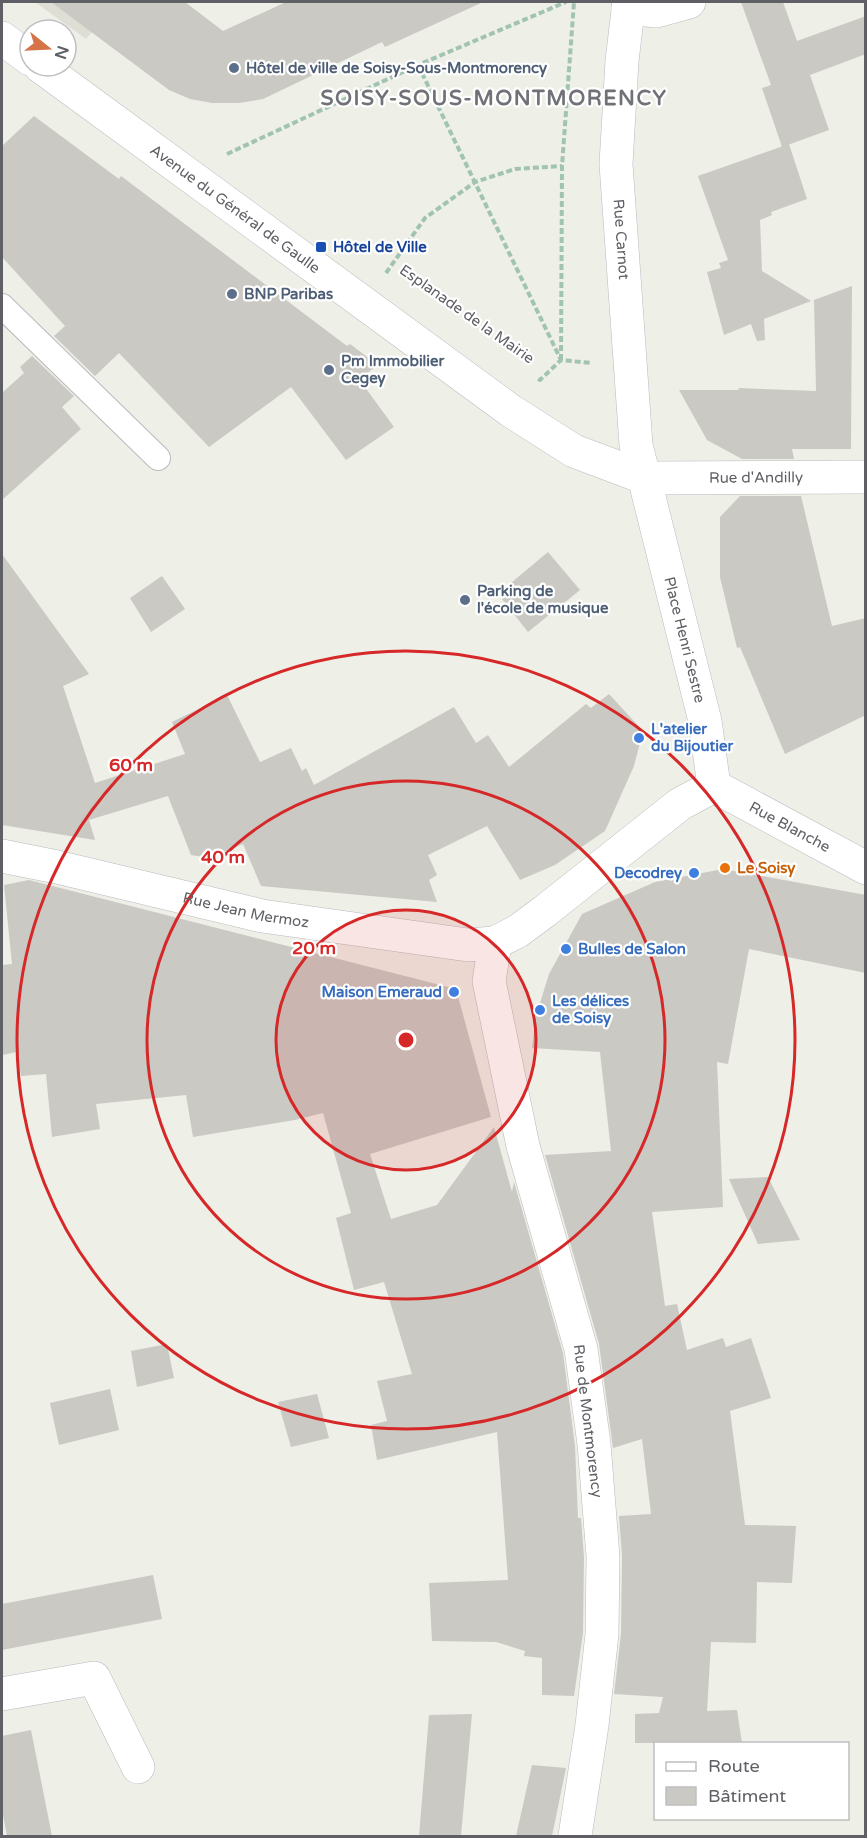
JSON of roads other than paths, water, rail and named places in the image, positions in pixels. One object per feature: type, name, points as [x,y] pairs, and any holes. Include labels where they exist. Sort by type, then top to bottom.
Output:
[{"type":"street","points":[[629,5],[656,11],[690,2]]},
{"type":"street","name":"Rue Carnot","points":[[629,5],[622,61],[616,165],[636,445],[646,478]]},
{"type":"street","points":[[2,38],[18,50]]},
{"type":"street","name":"Avenue du Général de Gaulle","points":[[56,78],[511,411],[574,451],[646,478]]},
{"type":"street","name":"Rue d'Andilly","points":[[646,478],[866,477]]},
{"type":"street","name":"Place Henri Sestre","points":[[646,478],[705,721],[714,786]]},
{"type":"street","points":[[495,943],[518,931],[545,911],[680,804],[714,786]]},
{"type":"street","name":"Rue Blanche","points":[[714,786],[866,868]]},
{"type":"street","name":"Rue Jean Mermoz","points":[[2,856],[262,916],[468,945],[495,943]]},
{"type":"street","name":"Rue de Montmorency","points":[[495,943],[489,981],[523,1146],[581,1349],[594,1444],[603,1556],[602,1634],[592,1725],[574,1836]]},
{"type":"street","points":[[2,1695],[94,1678],[138,1767]]},
{"type":"lane","points":[[2,306],[158,458]]},
{"type":"place","name":"Hôtel de ville de Soisy-Sous-Montmorency","points":[[234,68]]},
{"type":"place","name":"Hôtel de Ville","points":[[321,247]]},
{"type":"place","name":"BNP Paribas","points":[[232,294]]},
{"type":"place","name":"Pm Immobilier Cegey","points":[[329,370]]},
{"type":"place","name":"Parking de l'école de musique","points":[[465,600]]},
{"type":"place","name":"L'atelier du Bijoutier","points":[[639,738]]},
{"type":"place","name":"Le Soisy","points":[[725,868]]},
{"type":"place","name":"Decodrey","points":[[694,873]]},
{"type":"place","name":"Bulles de Salon","points":[[566,949]]},
{"type":"place","name":"Maison Emeraud","points":[[454,992]]},
{"type":"place","name":"Les délices de Soisy","points":[[540,1010]]},
{"type":"district","name":"SOISY-SOUS-MONTMORENCY","points":[[494,98]]}]
